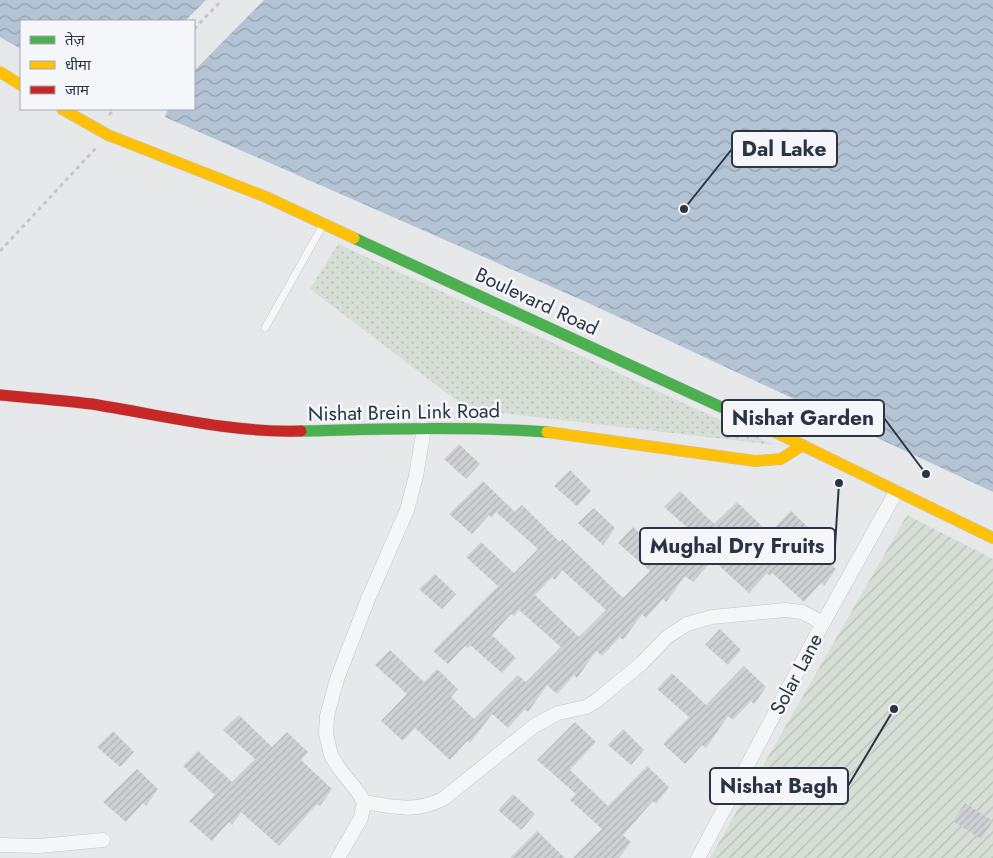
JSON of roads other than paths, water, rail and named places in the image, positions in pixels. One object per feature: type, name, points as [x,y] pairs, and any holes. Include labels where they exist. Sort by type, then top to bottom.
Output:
[{"type":"main road","points":[[0,72],[20,84]]},
{"type":"main road","name":"Boulevard Road","points":[[64,110],[108,135],[266,197],[803,445],[993,538]]},
{"type":"main road","name":"Nishat Brein Link Road","points":[[0,396],[89,404],[243,430],[271,432],[474,427],[558,432],[755,461],[772,461],[784,458],[803,445]]},
{"type":"street","points":[[338,858],[361,818],[364,802],[338,768],[331,755],[326,734],[327,716],[337,679],[407,510],[416,476],[424,428]]},
{"type":"street","name":"Solar Lane","points":[[698,858],[823,623],[896,492]]},
{"type":"street","points":[[364,802],[400,808],[419,808],[443,799],[534,726],[558,713],[586,707],[596,701],[642,663],[667,637],[687,624],[712,617],[785,610],[802,612],[823,623]]},
{"type":"street","points":[[0,845],[39,846],[103,840]]},
{"type":"lane","points":[[265,328],[323,224]]},
{"type":"water","points":[[0,0],[206,0],[186,20],[20,20],[20,48],[0,37]]},
{"type":"water","points":[[264,0],[993,0],[993,492],[584,301],[165,117],[168,110],[195,110],[195,70]]},
{"type":"place","name":"Dal Lake","points":[[684,209]]},
{"type":"place","name":"Nishat Garden","points":[[926,474]]},
{"type":"place","name":"Mughal Dry Fruits","points":[[839,483]]},
{"type":"place","name":"Nishat Bagh","points":[[894,709]]}]
